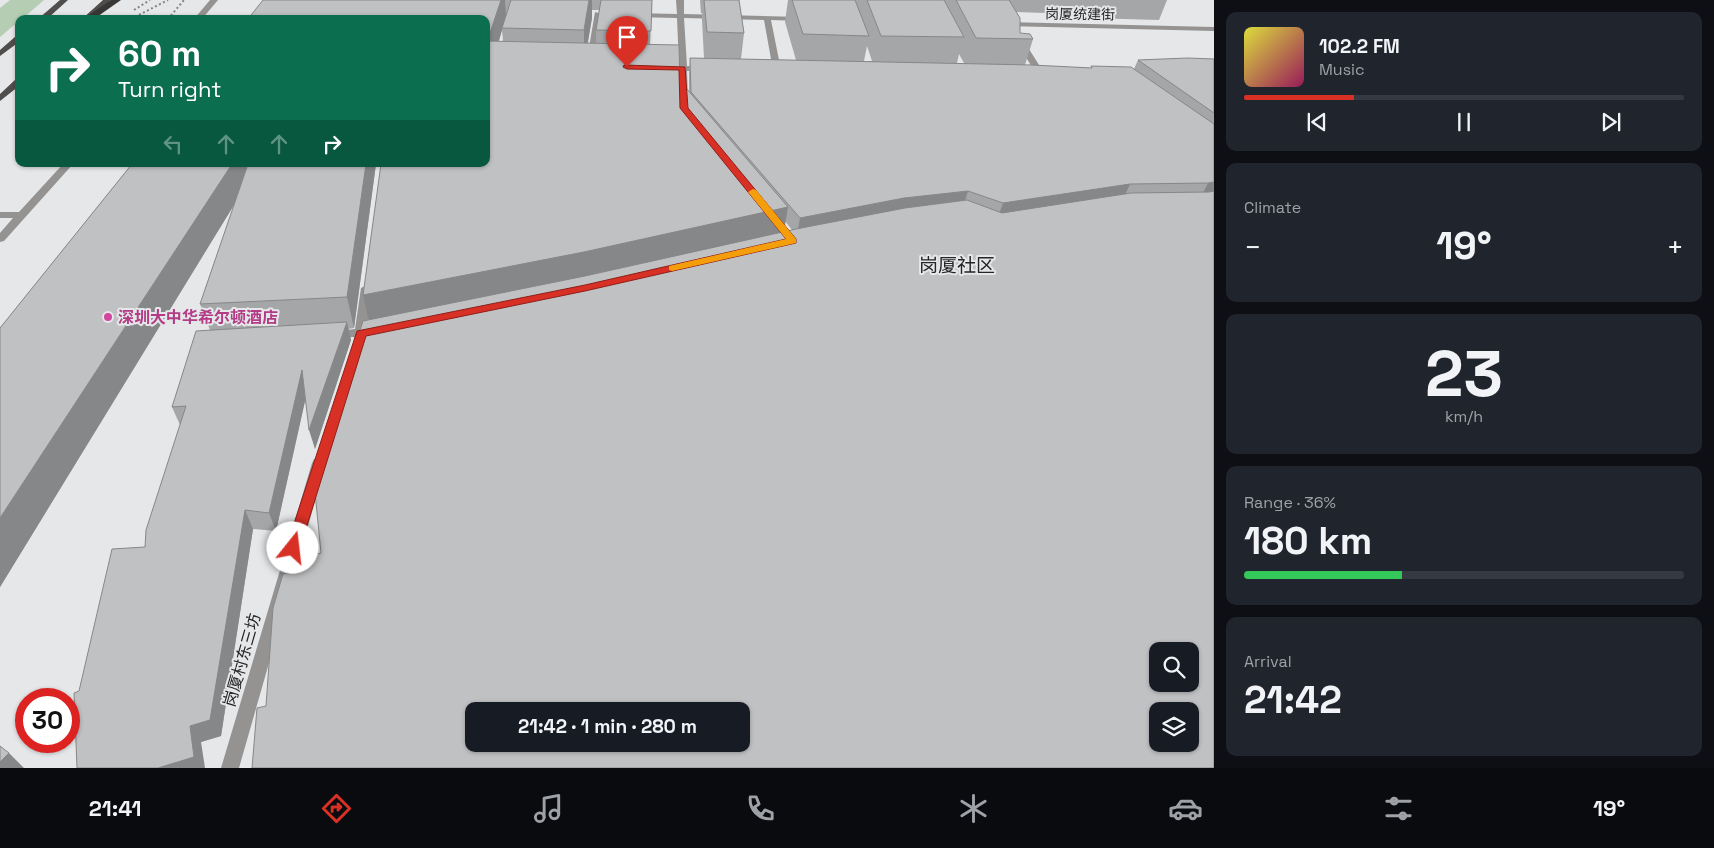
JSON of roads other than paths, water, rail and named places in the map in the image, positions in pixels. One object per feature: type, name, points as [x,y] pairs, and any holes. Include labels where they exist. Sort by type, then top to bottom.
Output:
[{"type":"highway","points":[[93,15],[117,0]]},
{"type":"main road","points":[[47,15],[64,0]]},
{"type":"main road","points":[[91,15],[107,0]]},
{"type":"main road","points":[[0,48],[15,40]]},
{"type":"main road","points":[[0,54],[15,41]]},
{"type":"main road","points":[[0,98],[15,85]]},
{"type":"street","points":[[201,15],[214,0]]},
{"type":"street","points":[[680,0],[684,108]]},
{"type":"street","points":[[588,14],[607,14]]},
{"type":"street","points":[[590,66],[598,14]]},
{"type":"street","points":[[625,15],[814,20]]},
{"type":"street","points":[[1003,16],[1042,76]]},
{"type":"street","points":[[767,18],[777,70]]},
{"type":"street","name":"岗厦统建街","points":[[991,24],[1214,29]]},
{"type":"street","points":[[580,66],[599,66]]},
{"type":"street","points":[[654,68],[711,69]]},
{"type":"street","points":[[767,70],[786,70]]},
{"type":"street","points":[[1032,76],[1051,76]]},
{"type":"street","points":[[0,239],[65,167]]},
{"type":"street","points":[[0,215],[22,215]]},
{"type":"street","points":[[355,352],[361,334],[369,277]]},
{"type":"street","points":[[322,336],[361,334],[390,328]]},
{"type":"street","name":"岗厦村东三坊","points":[[230,768],[308,496],[323,451]]},
{"type":"place","name":"深圳大中华希尔顿酒店","points":[[108,317]]},
{"type":"district","name":"岗厦社区","points":[[957,265]]}]
